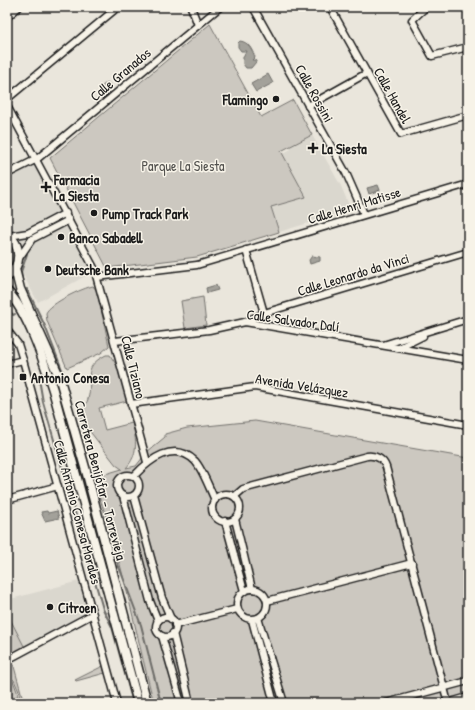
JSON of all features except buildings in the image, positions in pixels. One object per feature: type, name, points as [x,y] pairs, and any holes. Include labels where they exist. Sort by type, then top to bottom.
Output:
[{"type":"main road","points":[[7,277],[15,269],[19,258],[17,245],[8,235]]},
{"type":"main road","name":"Carretera Benijófar - Torrevieja","points":[[15,269],[20,289],[59,376],[90,485],[147,703]]},
{"type":"main road","name":"Carretera Benijófar - Torrevieja","points":[[7,291],[29,328],[42,358],[53,390],[138,703]]},
{"type":"street","points":[[7,18],[20,7]]},
{"type":"street","points":[[7,99],[118,7]]},
{"type":"street","points":[[191,7],[198,25]]},
{"type":"street","name":"Calle Granados","points":[[7,174],[37,159],[220,7]]},
{"type":"street","name":"Calle Rossini","points":[[253,7],[346,173],[364,214]]},
{"type":"street","name":"Calle Handel","points":[[330,7],[402,135],[468,115]]},
{"type":"street","points":[[426,7],[412,19],[432,56],[468,47]]},
{"type":"street","points":[[308,106],[367,73]]},
{"type":"street","name":"Calle Tiziano","points":[[7,106],[66,213],[88,255],[97,277],[147,462]]},
{"type":"street","name":"Calle Henri Matisse","points":[[97,277],[197,265],[468,184]]},
{"type":"street","points":[[8,235],[28,232],[66,213]]},
{"type":"street","points":[[19,258],[32,239],[69,220]]},
{"type":"street","points":[[246,250],[264,313]]},
{"type":"street","name":"Calle Leonardo da Vinci","points":[[245,322],[264,313],[468,252]]},
{"type":"street","points":[[382,345],[468,319]]},
{"type":"street","name":"Calle Salvador Dalí","points":[[115,341],[209,330],[245,322],[468,360]]},
{"type":"street","points":[[399,348],[435,329]]},
{"type":"street","name":"Calle Antonio Conesa Morales","points":[[7,330],[18,344],[24,360],[117,703]]},
{"type":"street","points":[[399,348],[408,338]]},
{"type":"street","points":[[7,364],[24,360]]},
{"type":"street","name":"Avenida Velázquez","points":[[131,404],[255,387],[468,425]]},
{"type":"street","points":[[134,476],[147,462],[161,454],[182,454],[196,462],[215,500]]},
{"type":"street","points":[[234,496],[243,488],[367,456],[376,456],[381,459],[386,467],[412,563],[447,703],[468,697]]},
{"type":"street","points":[[122,496],[128,498],[134,496],[138,492],[140,486],[138,480],[134,476],[127,475],[120,478],[117,484],[118,491],[122,496],[150,601],[158,621],[156,626],[157,632],[166,638],[174,633]]},
{"type":"street","points":[[7,500],[58,486]]},
{"type":"street","points":[[227,494],[234,496],[240,502],[240,510],[234,519],[230,522],[216,517],[212,509],[215,500],[219,496],[227,494]]},
{"type":"street","points":[[134,496],[162,598],[175,625],[174,633],[190,703]]},
{"type":"street","points":[[234,519],[252,589]]},
{"type":"street","points":[[225,521],[244,591]]},
{"type":"street","points":[[267,601],[412,563]]},
{"type":"street","points":[[252,589],[260,592],[267,601],[267,609],[255,619],[245,618],[237,609],[237,600],[244,591],[252,589]]},
{"type":"street","points":[[175,625],[237,609]]},
{"type":"street","points":[[7,660],[93,614]]},
{"type":"street","points":[[158,621],[162,618],[171,619]]},
{"type":"street","points":[[255,619],[274,703]]},
{"type":"street","points":[[255,619],[284,703]]},
{"type":"street","points":[[162,636],[181,703]]},
{"type":"street","points":[[386,703],[468,681]]},
{"type":"shaded area","points":[[240,41],[248,45],[255,57],[252,60],[256,60],[256,62],[251,68],[246,68],[243,64],[243,57],[246,51],[241,51],[238,47],[238,43]]},
{"type":"shaded area","points":[[268,74],[273,83],[256,92],[251,84]]},
{"type":"shaded area","points":[[107,82],[111,86],[103,93],[99,89]]},
{"type":"shaded area","points":[[312,135],[341,186],[351,210],[279,232],[271,207],[305,197],[282,154],[291,149],[290,146]]},
{"type":"shaded area","points":[[30,158],[91,273],[38,302],[22,273],[27,253],[15,232],[7,229],[7,169]]},
{"type":"shaded area","points":[[378,185],[380,190],[369,194],[367,188]]},
{"type":"shaded area","points":[[312,256],[320,257],[320,261],[310,264],[309,260]]},
{"type":"shaded area","points":[[216,285],[218,290],[207,293],[206,288]]},
{"type":"shaded area","points":[[47,511],[48,513],[57,511],[59,518],[45,521],[41,512]]},
{"type":"shaded area","points":[[79,581],[86,612],[24,647],[7,613],[7,600]]},
{"type":"green space","name":"Parque La Siesta","points":[[210,24],[261,117],[293,100],[312,135],[281,151],[306,197],[271,207],[279,232],[197,257],[107,268],[50,158]]},
{"type":"green space","points":[[7,240],[14,252],[14,260],[7,271]]},
{"type":"green space","points":[[93,286],[97,291],[109,346],[101,353],[67,368],[47,321],[46,313],[60,301]]},
{"type":"green space","points":[[18,291],[49,359],[61,393],[145,703],[142,703],[59,396],[46,360],[14,293]]},
{"type":"green space","points":[[203,297],[206,325],[185,328],[181,301]]},
{"type":"green space","points":[[106,355],[110,355],[117,366],[127,401],[99,408],[105,430],[132,423],[135,435],[135,447],[133,458],[126,468],[136,466],[147,452],[165,437],[165,434],[187,428],[255,421],[468,458],[468,703],[154,703],[119,561],[92,478],[122,469],[116,465],[81,420],[81,414],[88,399],[90,369],[93,364]]},
{"type":"green space","points":[[7,613],[25,648],[7,657]]},
{"type":"green space","points":[[13,663],[24,703],[16,703],[20,694],[14,680],[7,677],[7,666]]},
{"type":"green space","points":[[103,666],[105,673],[76,681],[75,680]]},
{"type":"green space","points":[[7,679],[13,681],[18,694],[14,703],[7,703]]},
{"type":"waterway","points":[[23,284],[21,272],[27,254]]},
{"type":"waterway","points":[[27,289],[45,326],[63,372]]},
{"type":"waterway","points":[[7,307],[13,315],[15,314]]},
{"type":"waterway","points":[[39,379],[43,402],[103,609],[112,627],[133,703]]},
{"type":"waterway","points":[[116,559],[141,625],[161,703]]},
{"type":"place","name":"Flamingo","points":[[276,99]]},
{"type":"place","name":"La Siesta","points":[[313,148]]},
{"type":"place","name":"Farmacia La Siesta","points":[[46,187]]},
{"type":"place","name":"Pump Track Park","points":[[94,213]]},
{"type":"place","name":"Banco Sabadell","points":[[61,237]]},
{"type":"place","name":"Deutsche Bank","points":[[48,269]]},
{"type":"place","name":"Antonio Conesa","points":[[23,377]]},
{"type":"place","name":"Citroen","points":[[50,607]]}]
